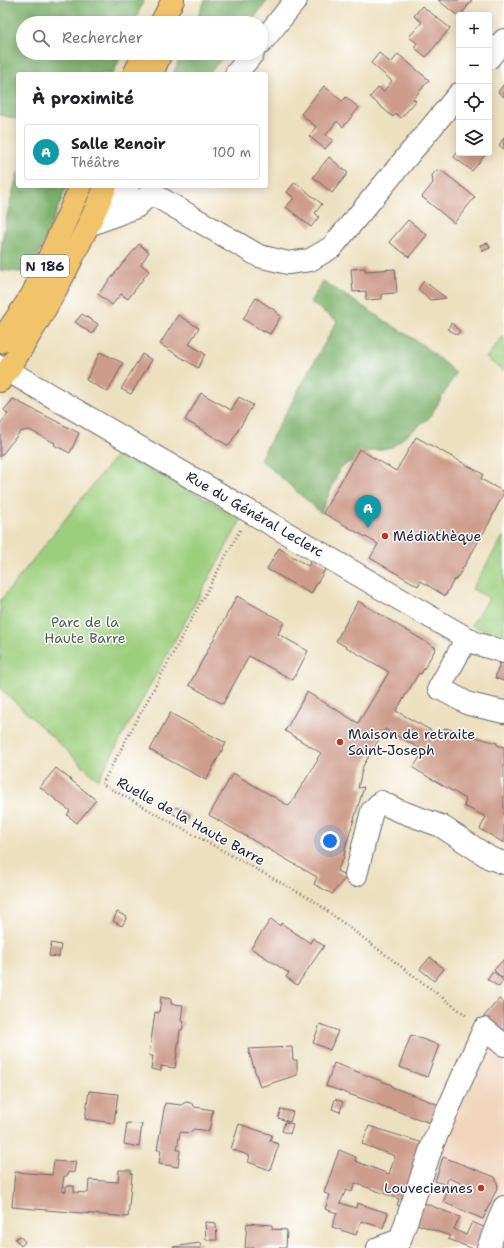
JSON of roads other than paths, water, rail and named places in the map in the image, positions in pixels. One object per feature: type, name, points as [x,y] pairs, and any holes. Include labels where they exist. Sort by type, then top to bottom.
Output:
[{"type":"main road","points":[[164,16],[172,0]]},
{"type":"main road","points":[[175,16],[181,0]]},
{"type":"main road","points":[[135,72],[141,60]]},
{"type":"main road","points":[[153,72],[157,60]]},
{"type":"main road","name":"N 186","points":[[0,342],[32,295],[80,188]]},
{"type":"main road","name":"N 186","points":[[3,373],[44,313],[105,188]]},
{"type":"street","points":[[268,34],[296,0]]},
{"type":"street","points":[[492,54],[504,40]]},
{"type":"street","points":[[238,72],[247,60]]},
{"type":"street","points":[[88,225],[136,207],[152,189],[259,256],[288,263],[310,260],[332,247],[456,98]]},
{"type":"street","points":[[117,214],[127,188]]},
{"type":"street","name":"Rue du Général Leclerc","points":[[3,373],[251,511],[475,643],[504,652]]},
{"type":"street","points":[[467,638],[439,688],[469,704],[504,712]]},
{"type":"street","points":[[356,875],[372,811],[381,802],[397,810],[440,826],[490,858],[504,863]]},
{"type":"street","points":[[378,1248],[400,1240],[433,1143],[484,1029],[504,1045]]},
{"type":"street","points":[[488,1248],[504,1207]]},
{"type":"place","name":"Salle Renoir","points":[[368,528]]},
{"type":"place","name":"Médiathèque","points":[[385,536]]},
{"type":"place","name":"Maison de retraite Saint-Joseph","points":[[340,742]]},
{"type":"place","name":"Louveciennes","points":[[481,1188]]},
{"type":"park label","name":"Parc de la Haute Barre","points":[[85,630]]}]
